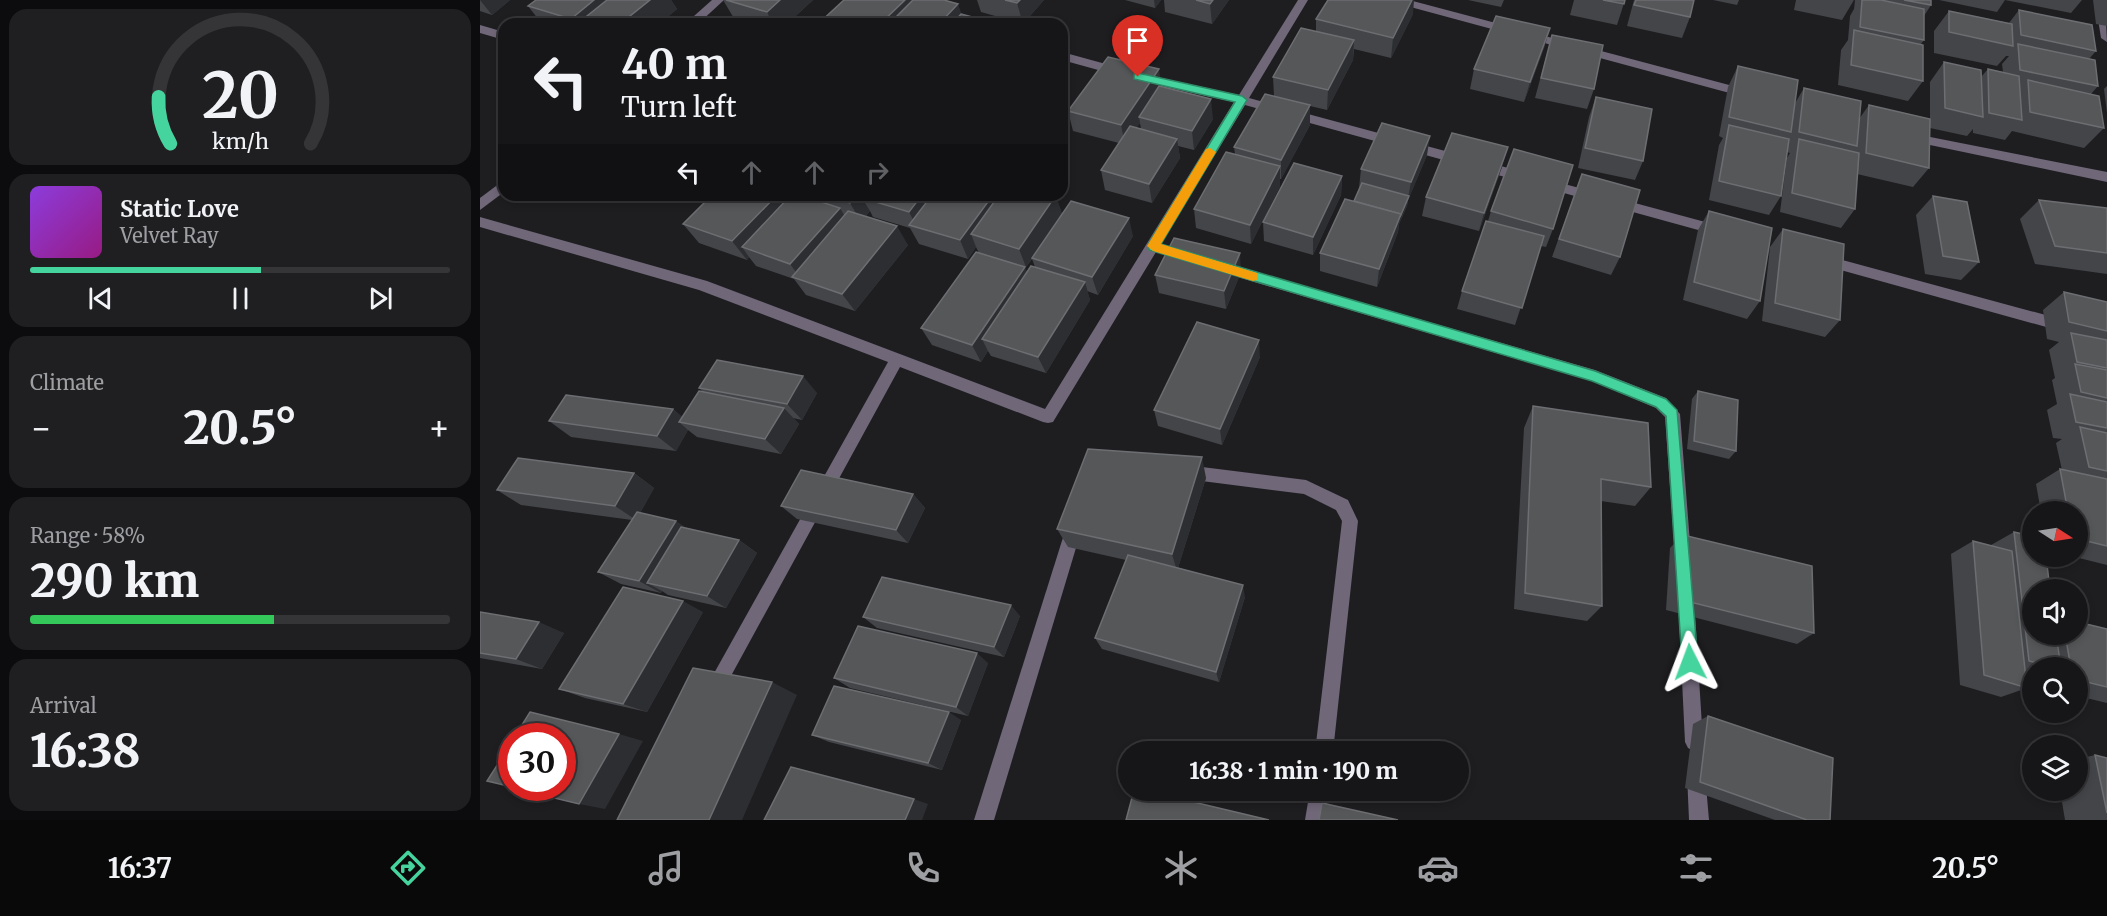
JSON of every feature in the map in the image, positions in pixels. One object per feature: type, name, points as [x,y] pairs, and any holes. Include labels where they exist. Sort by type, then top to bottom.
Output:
[{"type":"street","points":[[698,18],[719,0]]},
{"type":"street","points":[[480,222],[702,285],[1048,417],[1159,248],[1242,100],[1303,0]]},
{"type":"street","points":[[1396,0],[1755,96]]},
{"type":"street","points":[[2100,0],[2107,38]]},
{"type":"street","points":[[480,28],[498,34]]},
{"type":"street","points":[[1068,58],[1157,82],[1242,100],[1738,236]]},
{"type":"street","points":[[1893,134],[2107,177]]},
{"type":"street","points":[[480,205],[498,190]]},
{"type":"street","points":[[1807,255],[2072,328]]},
{"type":"street","points":[[1209,263],[1595,376],[1661,403],[1672,414],[1685,578],[1699,820]]},
{"type":"street","points":[[705,705],[897,359]]},
{"type":"street","points":[[1173,471],[1306,487],[1342,505],[1350,521],[1325,741]]},
{"type":"street","points":[[984,820],[1076,513]]},
{"type":"street","points":[[1315,820],[1318,801]]},
{"type":"building","points":[[536,0],[594,0],[572,18],[528,6]]},
{"type":"building","points":[[607,0],[650,0],[628,18],[584,18]]},
{"type":"building","points":[[726,0],[780,0],[767,12]]},
{"type":"building","points":[[844,0],[905,0],[886,18],[824,18]]},
{"type":"building","points":[[913,0],[944,0],[958,4],[945,18],[895,18]]},
{"type":"building","points":[[1196,0],[1213,0],[1210,4]]},
{"type":"building","points":[[1328,0],[1412,0],[1393,38],[1316,19]]},
{"type":"building","points":[[1603,0],[1625,0],[1624,4]]},
{"type":"building","points":[[1636,0],[1694,0],[1690,17],[1634,5]]},
{"type":"building","points":[[1862,0],[1881,0],[1924,9],[1924,40],[1860,27]]},
{"type":"building","points":[[1904,0],[1931,0],[1931,5]]},
{"type":"building","points":[[2019,10],[2092,25],[2096,51],[2021,35]]},
{"type":"building","points":[[1949,11],[2012,24],[2013,46],[1949,32]]},
{"type":"building","points":[[961,14],[976,18],[957,18]]},
{"type":"building","points":[[1496,16],[1550,28],[1530,82],[1474,69]]},
{"type":"building","points":[[1301,28],[1354,40],[1328,90],[1273,77]]},
{"type":"building","points":[[1854,30],[1923,45],[1923,81],[1851,65]]},
{"type":"building","points":[[1552,35],[1603,45],[1594,89],[1541,78]]},
{"type":"building","points":[[2018,44],[2095,60],[2098,86],[2020,70]]},
{"type":"building","points":[[1108,57],[1159,69],[1121,125],[1068,111]]},
{"type":"building","points":[[1944,62],[1981,70],[1983,117],[1945,108]]},
{"type":"building","points":[[1738,66],[1798,80],[1791,132],[1729,117]]},
{"type":"building","points":[[1988,69],[2019,76],[2022,120],[1989,113]]},
{"type":"building","points":[[2028,80],[2099,96],[2104,128],[2030,112]]},
{"type":"building","points":[[1159,86],[1211,99],[1192,131],[1139,117]]},
{"type":"building","points":[[1804,88],[1861,101],[1857,146],[1799,132]]},
{"type":"building","points":[[1265,94],[1310,105],[1281,160],[1234,147]]},
{"type":"building","points":[[1596,97],[1652,109],[1643,161],[1585,148]]},
{"type":"building","points":[[1869,105],[1930,119],[1929,168],[1866,153]]},
{"type":"building","points":[[1382,123],[1430,136],[1411,182],[1361,169]]},
{"type":"building","points":[[1729,125],[1789,139],[1781,196],[1719,181]]},
{"type":"building","points":[[1130,126],[1177,139],[1149,184],[1101,170]]},
{"type":"building","points":[[1452,133],[1508,147],[1484,213],[1426,197]]},
{"type":"building","points":[[1799,139],[1859,153],[1855,209],[1792,193]]},
{"type":"building","points":[[1514,149],[1573,165],[1553,229],[1491,211]]},
{"type":"building","points":[[1226,152],[1280,166],[1250,225],[1194,209]]},
{"type":"building","points":[[1294,163],[1342,176],[1313,237],[1263,222]]},
{"type":"building","points":[[1582,174],[1640,190],[1620,257],[1559,239]]},
{"type":"building","points":[[1362,183],[1409,196],[1400,217],[1401,214],[1354,201]]},
{"type":"building","points":[[1933,196],[1967,202],[1979,262],[1943,256]]},
{"type":"building","points":[[1345,199],[1401,214],[1379,269],[1320,253]]},
{"type":"building","points":[[2039,200],[2107,208],[2107,253],[2055,246]]},
{"type":"building","points":[[706,201],[771,201],[732,241],[683,224]]},
{"type":"building","points":[[785,201],[818,201],[840,208],[790,264],[742,247]]},
{"type":"building","points":[[872,201],[917,201],[909,212]]},
{"type":"building","points":[[927,201],[989,201],[960,240],[909,225]]},
{"type":"building","points":[[995,201],[1052,201],[1019,249],[971,234]]},
{"type":"building","points":[[1071,201],[1129,218],[1092,277],[1032,258]]},
{"type":"building","points":[[848,211],[897,226],[842,294],[792,277]]},
{"type":"building","points":[[1709,211],[1772,228],[1760,301],[1694,282]]},
{"type":"building","points":[[1486,221],[1544,236],[1522,308],[1462,291]]},
{"type":"building","points":[[1783,229],[1844,244],[1840,320],[1775,303]]},
{"type":"building","points":[[1174,238],[1240,253],[1224,291],[1155,275]]},
{"type":"building","points":[[976,252],[1025,267],[972,345],[921,328]]},
{"type":"building","points":[[1031,266],[1085,282],[1038,357],[982,339]]},
{"type":"building","points":[[2064,292],[2107,302],[2107,331],[2069,322]]},
{"type":"building","points":[[1197,322],[1259,340],[1220,429],[1154,410]]},
{"type":"building","points":[[2071,333],[2107,340],[2107,368],[2077,362]]},
{"type":"building","points":[[717,360],[803,376],[787,404],[699,388]]},
{"type":"building","points":[[2075,364],[2107,370],[2107,398],[2081,392]]},
{"type":"building","points":[[699,391],[784,408],[765,439],[679,422]]},
{"type":"building","points":[[1698,391],[1738,400],[1736,451],[1694,441]]},
{"type":"building","points":[[2070,394],[2107,402],[2107,428],[2076,422]]},
{"type":"building","points":[[566,395],[673,409],[657,436],[549,421]]},
{"type":"building","points":[[1533,406],[1648,423],[1651,487],[1601,479],[1602,606],[1525,593]]},
{"type":"building","points":[[2080,427],[2107,433],[2107,471],[2089,467]]},
{"type":"building","points":[[1088,449],[1202,457],[1172,554],[1057,529]]},
{"type":"building","points":[[518,458],[634,473],[615,506],[497,490]]},
{"type":"building","points":[[2060,469],[2107,479],[2107,546],[2088,541],[2088,501],[2066,501]]},
{"type":"building","points":[[801,470],[913,494],[896,530],[781,506]]},
{"type":"building","points":[[637,512],[676,521],[639,581],[598,572]]},
{"type":"building","points":[[681,527],[739,540],[707,596],[647,583]]},
{"type":"building","points":[[2014,532],[2022,534],[2022,567],[2047,567],[2049,579],[2022,579],[2022,601]]},
{"type":"building","points":[[1683,535],[1812,566],[1814,633],[1678,599]]},
{"type":"building","points":[[1973,541],[2012,551],[2024,657],[2022,686],[1984,675]]},
{"type":"building","points":[[1128,555],[1243,585],[1216,672],[1095,638]]},
{"type":"building","points":[[882,577],[1011,605],[994,647],[863,617]]},
{"type":"building","points":[[623,587],[683,601],[623,704],[559,689]]},
{"type":"building","points":[[480,612],[539,622],[516,659],[480,653]]},
{"type":"building","points":[[2088,624],[2107,629],[2107,687],[2088,682],[2088,657],[2069,657],[2067,645],[2088,645]]},
{"type":"building","points":[[858,626],[977,653],[956,707],[834,678]]},
{"type":"building","points":[[2027,645],[2058,645],[2059,657],[2029,657]]},
{"type":"building","points":[[693,668],[772,682],[709,820],[617,820]]},
{"type":"building","points":[[834,686],[949,712],[928,763],[812,735]]},
{"type":"building","points":[[530,712],[574,723],[523,723]]},
{"type":"building","points":[[1708,716],[1833,758],[1830,820],[1807,820],[1700,782]]},
{"type":"building","points":[[576,723],[619,734],[579,804],[567,801],[576,801]]},
{"type":"building","points":[[2095,755],[2107,758],[2107,813]]},
{"type":"building","points":[[498,764],[498,784],[487,781]]},
{"type":"building","points":[[791,767],[914,799],[905,820],[764,820]]},
{"type":"building","points":[[1131,801],[1189,801],[1269,820],[1126,820]]},
{"type":"building","points":[[1322,803],[1398,820],[1319,820]]},
{"type":"slow traffic","points":[[1210,152],[1153,246],[1253,276]]},
{"type":"route","points":[[1138,77],[1242,100],[1153,246],[1595,376],[1661,403],[1672,414],[1690,662]]}]
